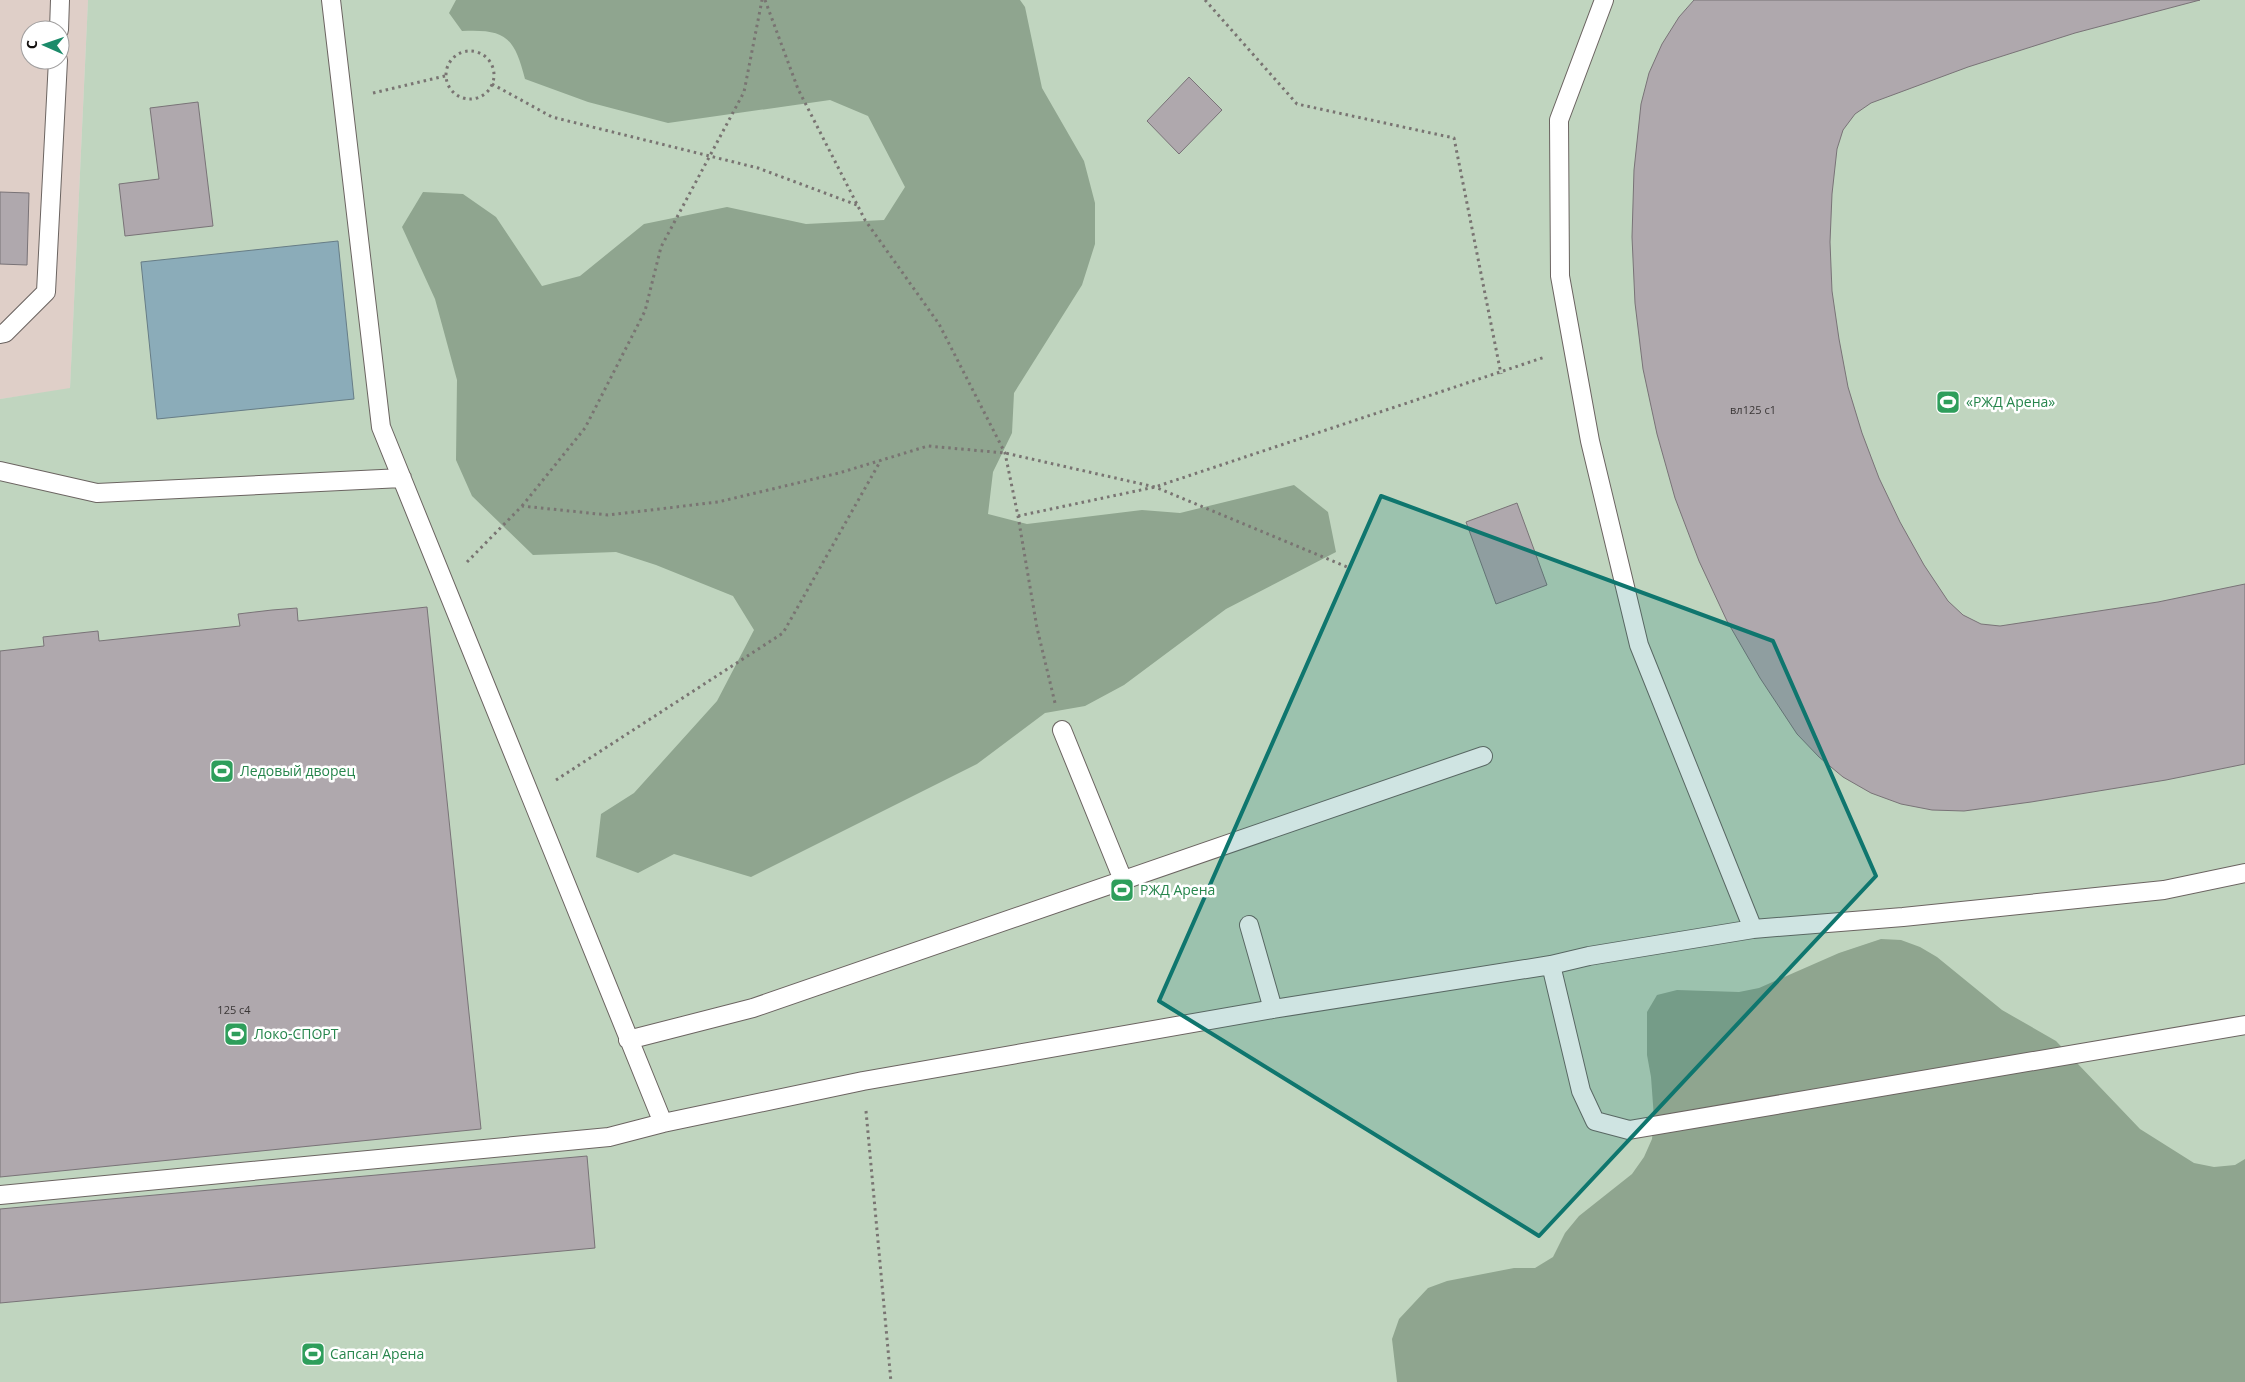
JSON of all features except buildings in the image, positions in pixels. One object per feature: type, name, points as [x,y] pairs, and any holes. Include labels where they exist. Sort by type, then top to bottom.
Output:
[{"type":"lane","points":[[59,20],[60,0]]},
{"type":"lane","points":[[331,0],[381,427],[663,1123]]},
{"type":"lane","points":[[1604,0],[1559,120],[1560,276],[1590,441],[1639,645],[1753,929]]},
{"type":"lane","points":[[0,334],[5,333],[46,292],[57,70]]},
{"type":"lane","points":[[0,471],[97,493],[402,478]]},
{"type":"lane","points":[[1062,730],[1124,880]]},
{"type":"lane","points":[[628,1040],[753,1008],[1483,756]]},
{"type":"lane","points":[[0,1194],[609,1137],[663,1123],[863,1081],[1274,1009],[1551,965],[1589,956],[1753,929],[1913,916],[2164,890],[2245,873]]},
{"type":"lane","points":[[1249,925],[1274,1009]]},
{"type":"lane","points":[[1551,965],[1581,1090],[1595,1120],[1629,1130],[2245,1025]]},
{"type":"path","points":[[446,584],[522,506],[585,428],[645,310],[661,247],[744,92],[763,0]]},
{"type":"path","points":[[763,0],[798,89],[865,220],[939,324],[1005,453],[1037,628],[1062,730]]},
{"type":"path","points":[[1205,0],[1297,104],[1454,138],[1500,374]]},
{"type":"path","points":[[474,51],[484,55],[491,64],[494,74],[492,84],[486,93],[476,98],[466,99],[455,95],[448,87],[445,76],[448,66],[454,57],[463,52],[474,51]]},
{"type":"path","points":[[342,100],[445,76]]},
{"type":"path","points":[[492,84],[552,117],[758,168],[858,205]]},
{"type":"path","points":[[1018,516],[1155,487],[1500,374],[1572,347]]},
{"type":"path","points":[[522,506],[608,515],[718,502],[839,473],[928,446],[1005,453],[1155,487],[1347,567]]},
{"type":"path","points":[[531,796],[783,633],[882,460]]},
{"type":"path","points":[[863,1081],[891,1382]]},
{"type":"highlighted area","points":[[1381,496],[1773,641],[1876,876],[1539,1236],[1159,1001]]},
{"type":"shaded area","points":[[0,0],[88,0],[70,389],[0,399]]},
{"type":"green space","name":"РЖД Арена","points":[[88,0],[2245,0],[2245,1382],[0,1382],[0,399],[70,388]]},
{"type":"green space","points":[[456,0],[1020,0],[1025,7],[1042,88],[1084,161],[1095,203],[1095,244],[1082,285],[1014,393],[1012,433],[993,472],[988,514],[1027,524],[1142,510],[1180,513],[1294,485],[1328,512],[1336,552],[1226,609],[1124,685],[1085,706],[1045,713],[977,764],[751,877],[674,854],[638,873],[596,857],[601,814],[634,793],[717,701],[754,630],[733,596],[656,565],[616,552],[533,555],[472,496],[456,460],[457,380],[435,299],[402,227],[423,192],[463,194],[496,217],[542,286],[580,276],[644,224],[727,207],[806,224],[884,220],[905,187],[868,116],[830,100],[668,123],[588,102],[525,79],[517,54],[506,38],[489,32],[462,31],[449,13]]},
{"type":"green space","points":[[1881,939],[1901,940],[1920,947],[1937,957],[2002,1010],[2056,1041],[2140,1129],[2194,1163],[2214,1167],[2235,1165],[2245,1159],[2245,1382],[1397,1382],[1392,1339],[1399,1319],[1428,1288],[1447,1281],[1514,1268],[1535,1268],[1553,1257],[1565,1233],[1579,1216],[1632,1174],[1644,1157],[1652,1139],[1654,1118],[1651,1077],[1647,1055],[1647,1012],[1657,995],[1677,990],[1739,992],[1759,988],[1839,953]]},
{"type":"water","points":[[338,241],[354,399],[157,419],[141,262]]},
{"type":"place","name":"«РЖД Арена»","points":[[1948,402]]},
{"type":"place","name":"Ледовый дворец","points":[[222,771]]},
{"type":"place","name":"РЖД Арена","points":[[1122,890]]},
{"type":"place","name":"Локо-СПОРТ","points":[[236,1034]]},
{"type":"place","name":"Сапсан Арена","points":[[313,1354]]}]
